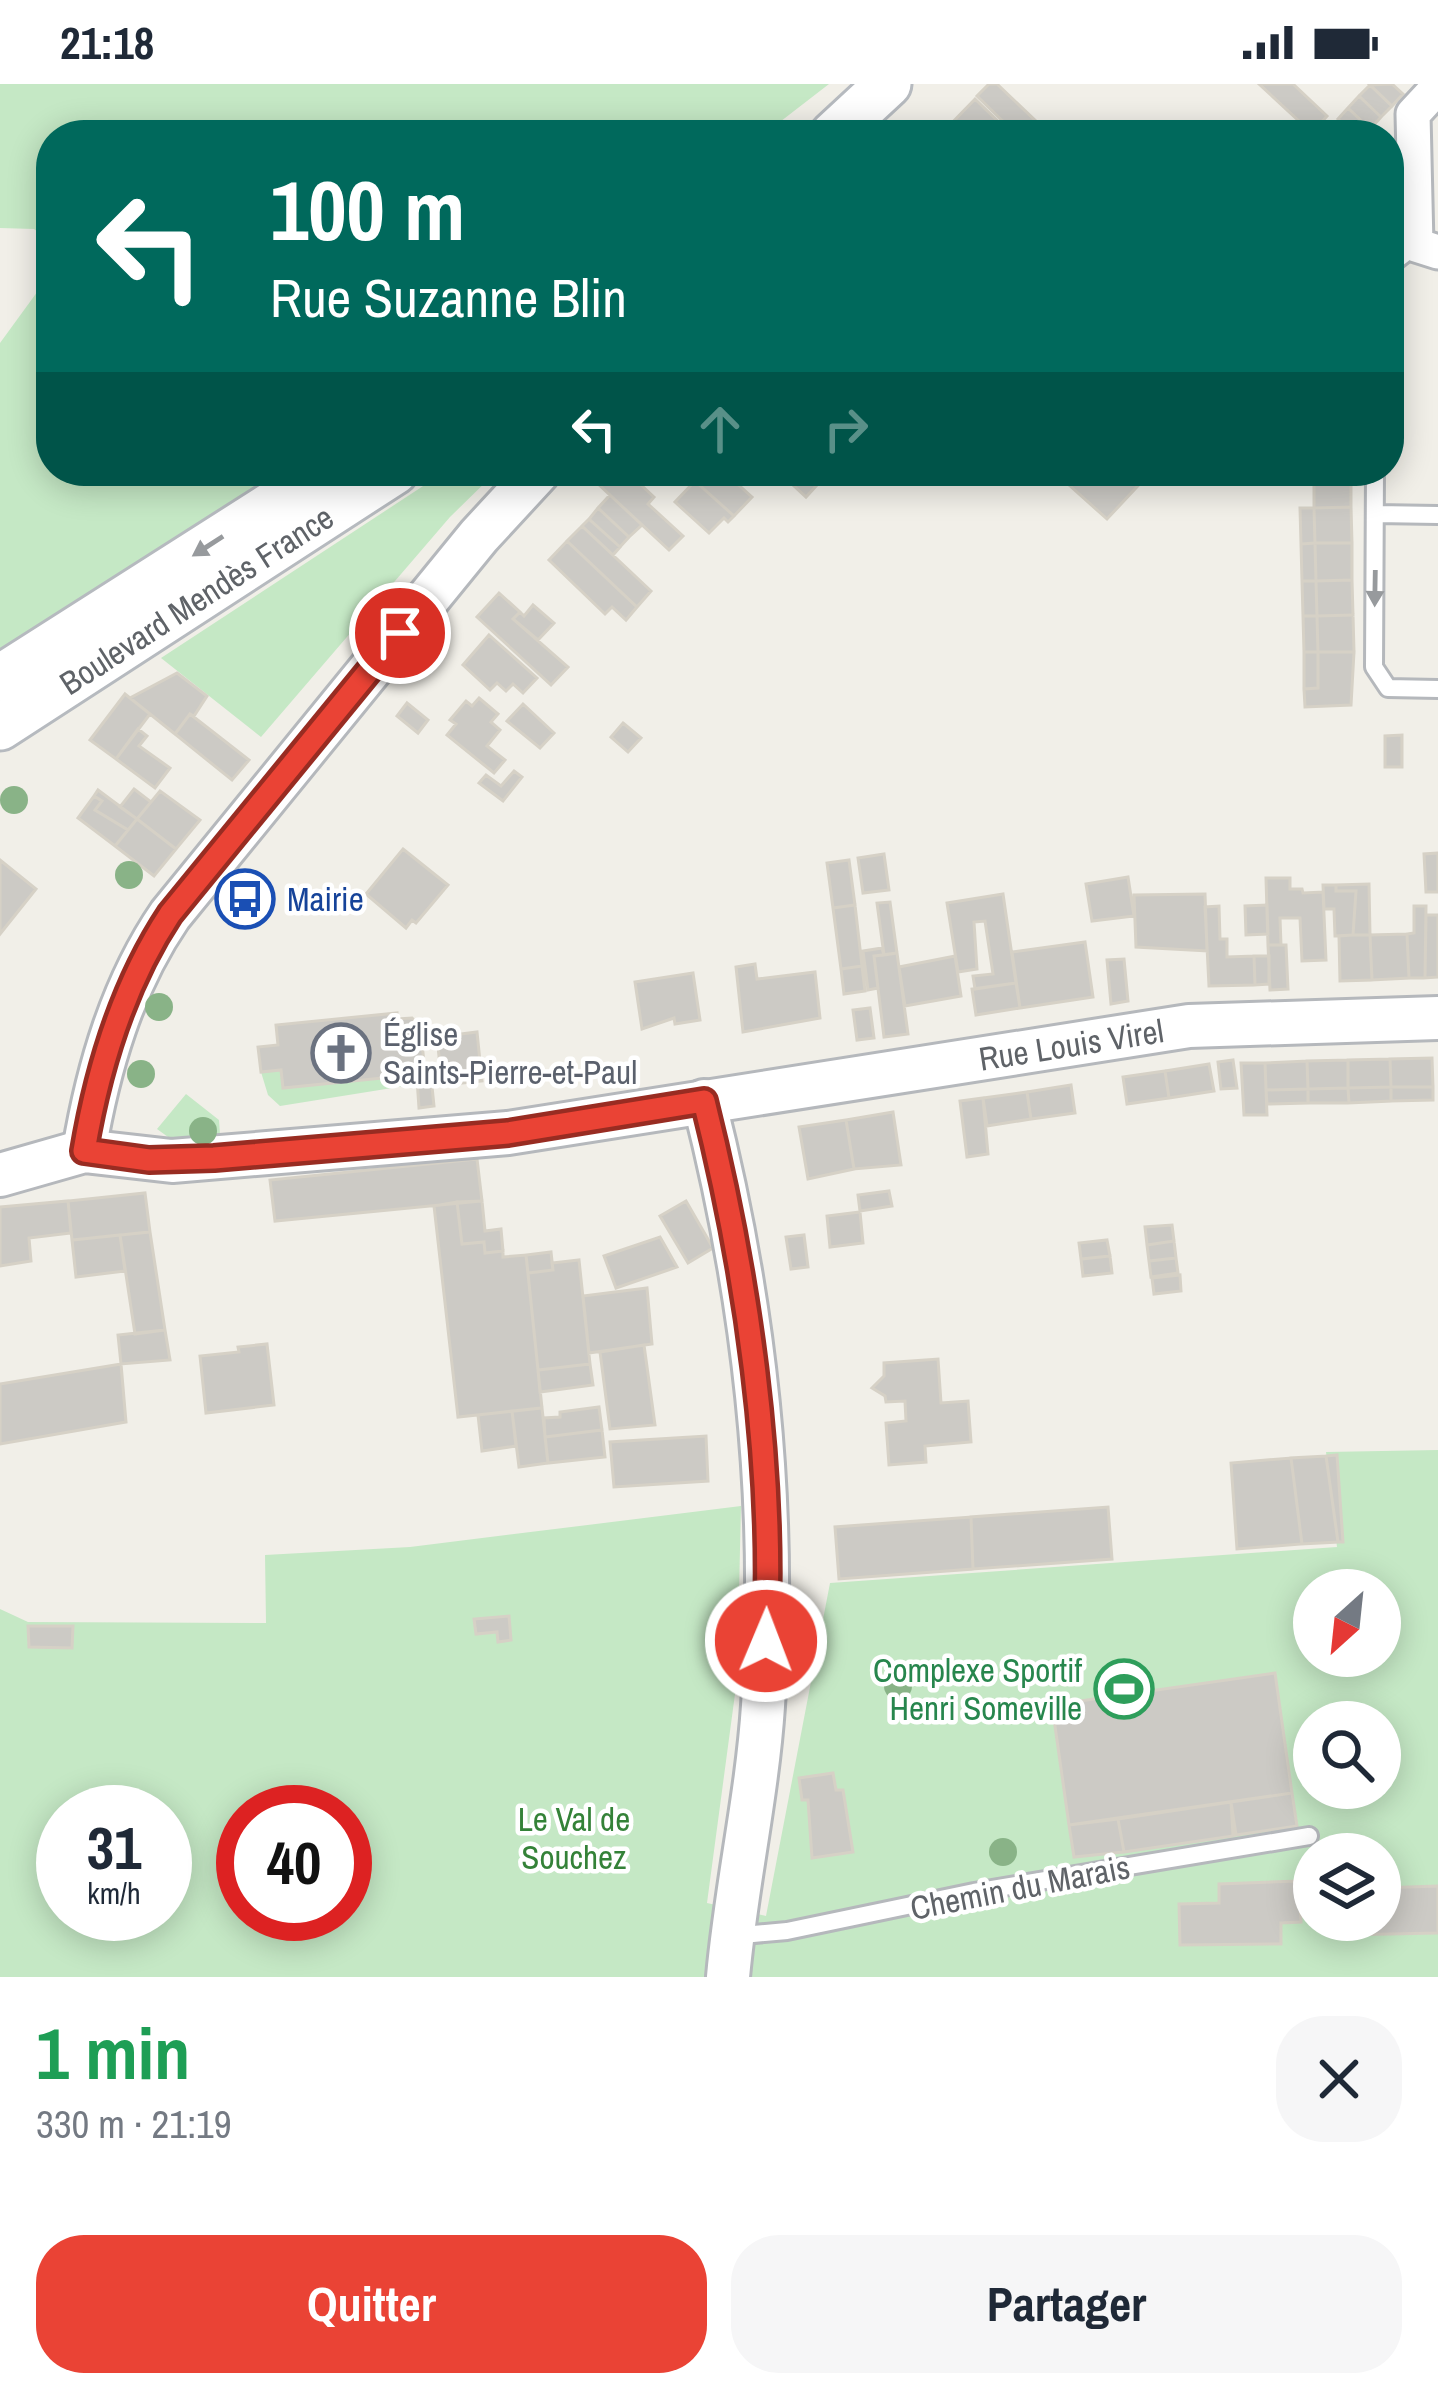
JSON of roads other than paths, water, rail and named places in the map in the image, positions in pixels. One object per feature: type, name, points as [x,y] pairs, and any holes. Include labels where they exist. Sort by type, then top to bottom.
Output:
[{"type":"main road","points":[[849,120],[888,84]]},
{"type":"main road","name":"Boulevard Mendès France","points":[[0,678],[301,486]]},
{"type":"main road","name":"Boulevard Mendès France","points":[[0,727],[372,486]]},
{"type":"street","points":[[1414,254],[1413,114],[1438,87]]},
{"type":"street","points":[[0,1175],[84,1151],[110,1040],[146,950],[170,914],[525,486]]},
{"type":"street","name":"Rue Louis Virel","points":[[84,1151],[172,1161],[508,1133],[1189,1026],[1438,1018]]},
{"type":"street","points":[[704,1101],[758,1388],[766,1505],[763,1711],[730,1956]]},
{"type":"lane","points":[[1375,486],[1374,667],[1388,688],[1438,689]]},
{"type":"lane","points":[[1376,514],[1438,515]]},
{"type":"lane","name":"Chemin du Marais","points":[[730,1956],[787,1931],[974,1892],[1293,1839]]},
{"type":"place","name":"Mairie","points":[[245,899]]},
{"type":"place","name":"Église Saints-Pierre-et-Paul","points":[[341,1053]]},
{"type":"place","name":"Complexe Sportif Henri Someville","points":[[1124,1689]]},
{"type":"park label","name":"Le Val de Souchez","points":[[574,1838]]}]
